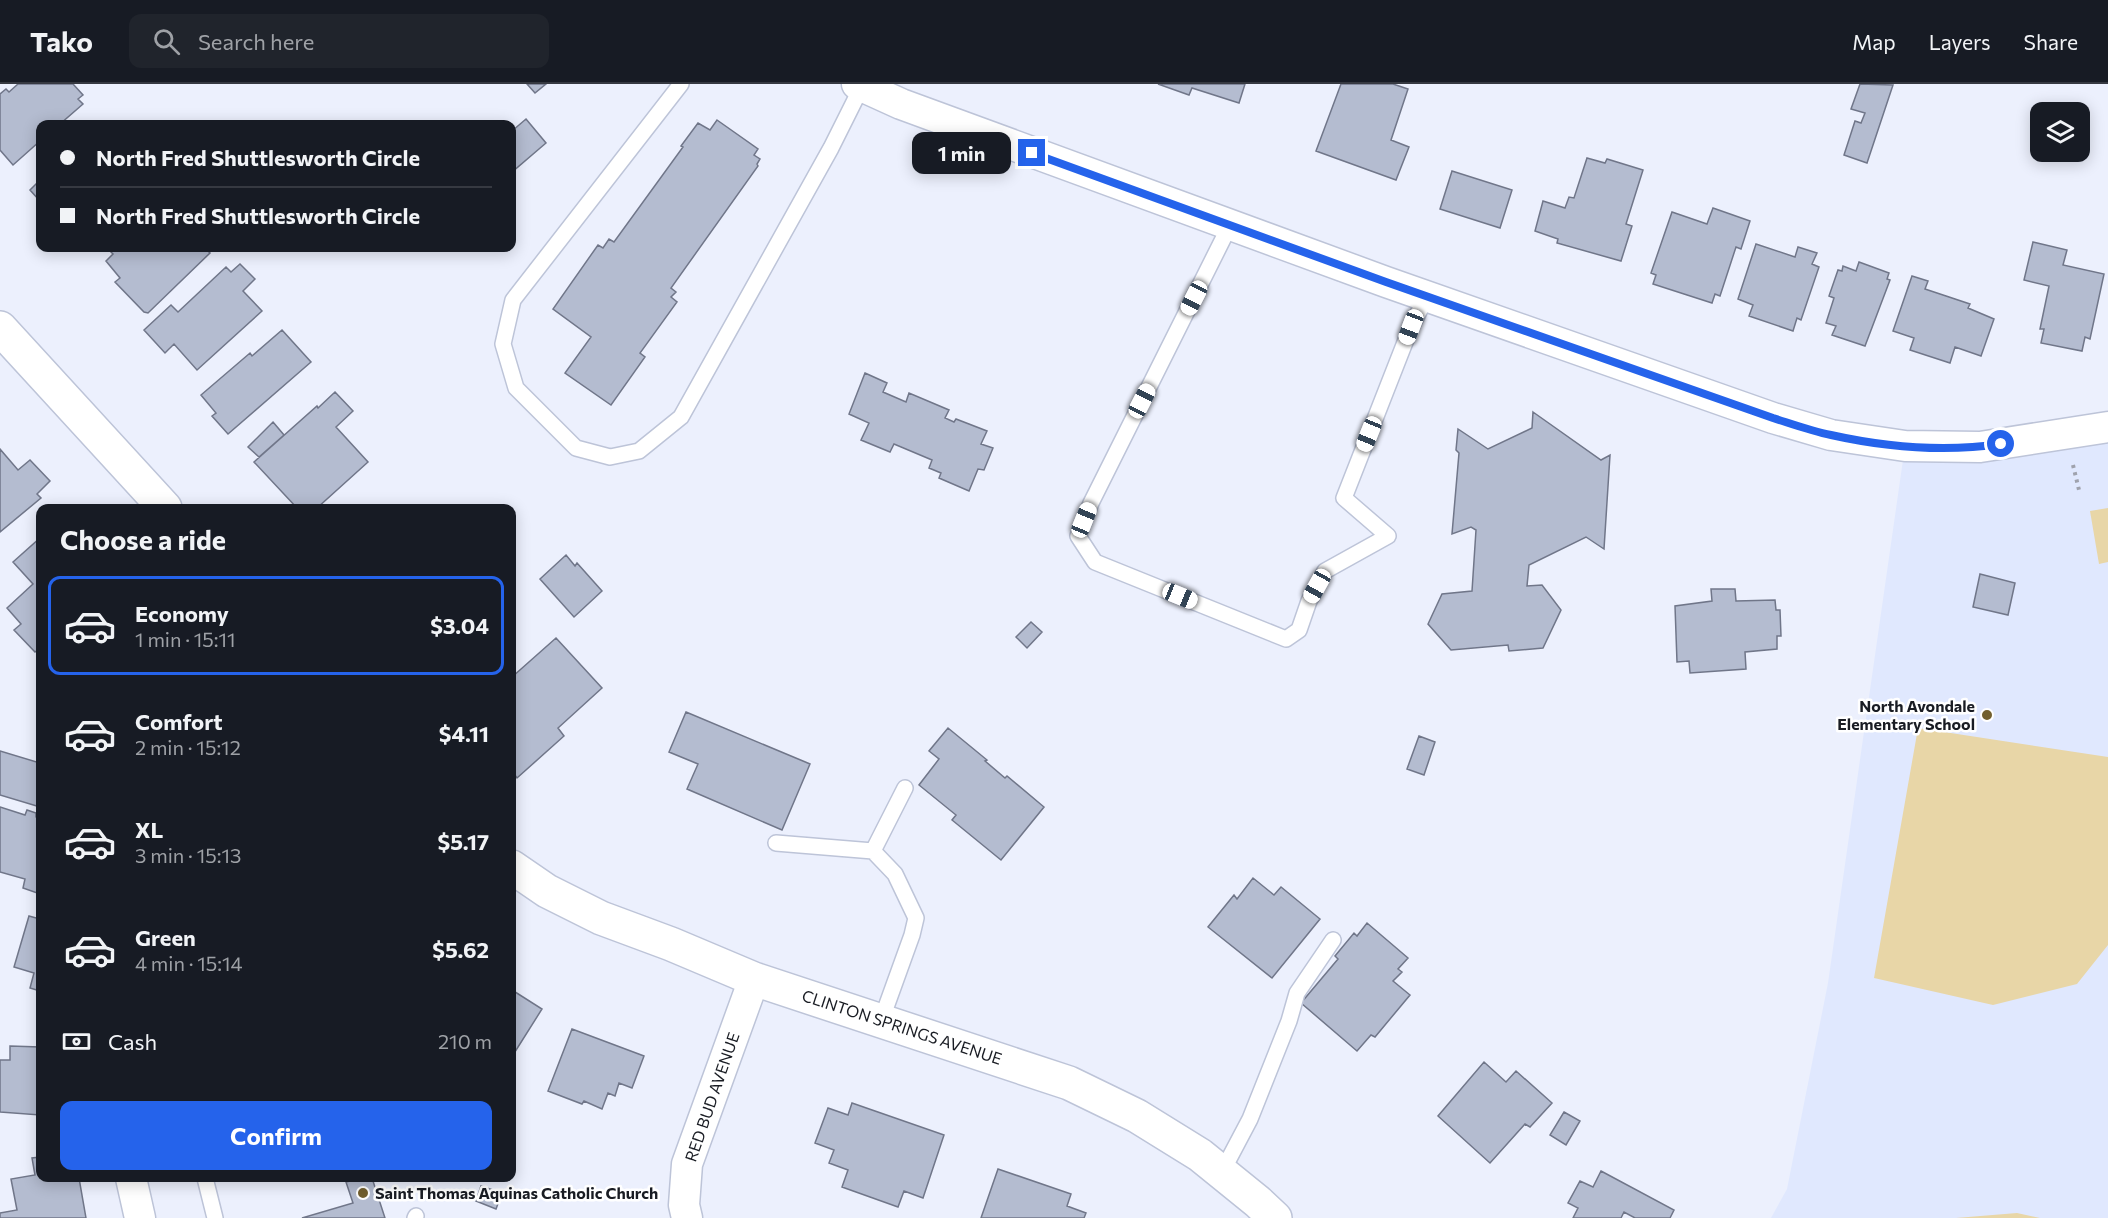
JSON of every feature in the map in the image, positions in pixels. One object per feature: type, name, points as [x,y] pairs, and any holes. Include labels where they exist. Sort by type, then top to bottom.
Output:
[{"type":"street","points":[[860,85],[901,104],[1230,225],[1773,418],[1831,435],[1905,446],[1980,447],[2108,427]]},
{"type":"street","points":[[0,328],[161,504]]},
{"type":"street","name":"CLINTON SPRINGS AVENUE","points":[[516,870],[547,891],[601,918],[754,979],[1069,1083],[1137,1116],[1200,1155],[1275,1218]]},
{"type":"street","name":"RED BUD AVENUE","points":[[687,1218],[684,1205],[687,1164],[754,979]]},
{"type":"street","points":[[132,1182],[140,1218]]},
{"type":"lane","points":[[681,84],[513,300],[503,344],[516,388],[576,448],[610,457],[639,451],[681,417],[839,133],[860,85]]},
{"type":"lane","points":[[1230,225],[1091,504],[1078,536],[1095,562],[1286,639],[1299,630],[1309,601],[1325,571],[1388,536],[1344,498],[1411,327],[1427,296]]},
{"type":"lane","points":[[873,851],[905,788]]},
{"type":"lane","points":[[776,843],[873,851],[894,874],[916,918],[881,1020]]},
{"type":"lane","points":[[1222,1172],[1250,1119],[1289,1021],[1297,993],[1333,940]]},
{"type":"lane","points":[[206,1182],[215,1218]]},
{"type":"shaded area","name":"North Avondale Elementary School","points":[[2108,427],[2108,1218],[1771,1218],[1787,1189],[1828,983],[1905,446]]},
{"type":"shaded area","points":[[2108,508],[2108,562],[2099,564],[2090,511]]},
{"type":"shaded area","points":[[1918,728],[2108,757],[2108,945],[2077,984],[1993,1005],[1874,978]]},
{"type":"shaded area","points":[[2017,1213],[2040,1218],[1956,1218]]},
{"type":"building","points":[[18,84],[73,84],[83,95],[78,99],[83,104],[65,120],[36,120],[36,145],[13,165],[0,150],[0,94],[6,89],[9,92]]},
{"type":"building","points":[[527,84],[546,84],[535,93]]},
{"type":"building","points":[[1158,84],[1245,84],[1239,103],[1192,88],[1189,95]]},
{"type":"building","points":[[1341,84],[1393,84],[1408,89],[1391,140],[1409,147],[1396,180],[1316,151]]},
{"type":"building","points":[[1860,84],[1893,85],[1867,163],[1844,155],[1855,121],[1861,123],[1865,113],[1851,109]]},
{"type":"building","points":[[526,119],[546,143],[516,169],[516,128]]},
{"type":"building","points":[[717,120],[758,149],[754,155],[760,159],[758,166],[671,288],[676,292],[671,297],[677,302],[640,353],[645,357],[611,405],[565,373],[591,337],[553,309],[598,245],[603,248],[609,239],[614,242],[698,123],[710,130]]},
{"type":"building","points":[[1587,158],[1605,163],[1607,159],[1643,170],[1626,224],[1632,226],[1621,261],[1557,243],[1558,239],[1535,231],[1543,201],[1565,208],[1569,197],[1574,198]]},
{"type":"building","points":[[1452,171],[1512,190],[1500,228],[1440,209]]},
{"type":"building","points":[[36,184],[36,197],[30,190]]},
{"type":"building","points":[[1713,208],[1750,221],[1741,249],[1736,247],[1720,296],[1715,294],[1712,303],[1653,284],[1656,275],[1651,273],[1672,212],[1707,224]]},
{"type":"building","points":[[2033,242],[2067,250],[2063,265],[2104,274],[2090,339],[2085,337],[2082,351],[2041,343],[2044,329],[2040,329],[2049,286],[2024,280]]},
{"type":"building","points":[[1756,244],[1795,257],[1798,247],[1817,253],[1812,264],[1819,267],[1801,320],[1797,318],[1793,331],[1749,316],[1753,305],[1738,299]]},
{"type":"building","points":[[111,252],[210,253],[148,313],[144,312],[115,282],[120,278],[106,261],[113,254]]},
{"type":"building","points":[[1859,262],[1889,273],[1887,279],[1890,280],[1865,346],[1832,335],[1836,326],[1826,323],[1834,298],[1829,296],[1838,270],[1842,271],[1843,266],[1856,271]]},
{"type":"building","points":[[240,264],[255,279],[243,291],[262,311],[197,370],[174,344],[165,353],[144,330],[171,305],[178,312],[226,267],[231,272]]},
{"type":"building","points":[[1912,276],[1928,281],[1925,289],[1970,304],[1968,308],[1994,319],[1981,356],[1955,347],[1950,363],[1910,350],[1914,338],[1893,331]]},
{"type":"building","points":[[282,330],[311,362],[228,434],[212,416],[216,413],[201,395],[250,353],[252,356]]},
{"type":"building","points":[[865,373],[887,383],[883,392],[906,402],[909,393],[949,410],[945,418],[954,422],[956,419],[987,431],[981,444],[993,448],[984,470],[978,469],[969,491],[939,478],[941,473],[929,468],[932,460],[894,444],[890,452],[861,440],[869,423],[849,414]]},
{"type":"building","points":[[335,392],[353,411],[336,427],[368,462],[321,504],[293,504],[254,462],[317,406],[318,408]]},
{"type":"building","points":[[1533,412],[1601,460],[1610,455],[1604,549],[1586,537],[1529,565],[1527,586],[1542,585],[1561,610],[1543,648],[1509,651],[1508,645],[1451,650],[1428,624],[1442,594],[1472,591],[1476,530],[1471,527],[1452,534],[1459,453],[1456,450],[1458,429],[1488,449],[1532,428]]},
{"type":"building","points":[[273,422],[284,435],[259,457],[248,447]]},
{"type":"building","points":[[0,449],[18,470],[30,460],[50,481],[37,494],[41,498],[0,532]]},
{"type":"building","points":[[36,542],[35,652],[14,630],[21,624],[7,608],[33,584],[13,562]]},
{"type":"building","points":[[566,555],[575,566],[577,563],[602,591],[574,617],[540,579]]},
{"type":"building","points":[[1980,574],[2015,583],[2008,615],[1973,607]]},
{"type":"building","points":[[1711,589],[1735,589],[1736,601],[1775,600],[1776,610],[1780,610],[1781,636],[1777,636],[1777,649],[1745,652],[1746,669],[1690,673],[1689,661],[1677,662],[1675,606],[1712,601]]},
{"type":"building","points":[[1031,622],[1042,632],[1027,648],[1016,637]]},
{"type":"building","points":[[556,638],[602,688],[558,728],[564,736],[517,778],[516,777],[516,673]]},
{"type":"building","points":[[686,712],[810,764],[782,830],[687,789],[698,764],[669,752]]},
{"type":"building","points":[[948,728],[1005,778],[1007,776],[1044,807],[1001,860],[952,820],[956,815],[919,785],[939,759],[929,751]]},
{"type":"building","points":[[1419,736],[1435,742],[1424,775],[1407,769]]},
{"type":"building","points":[[0,751],[36,762],[36,806],[0,795]]},
{"type":"building","points":[[0,807],[25,815],[27,810],[36,813],[36,893],[23,888],[25,879],[0,872]]},
{"type":"building","points":[[1253,878],[1274,895],[1281,887],[1320,919],[1272,978],[1208,927],[1234,895],[1237,899]]},
{"type":"building","points":[[29,916],[36,918],[36,990],[30,988],[34,973],[14,967]]},
{"type":"building","points":[[1367,923],[1408,958],[1398,969],[1402,972],[1393,981],[1410,995],[1375,1037],[1371,1035],[1357,1051],[1301,1003],[1338,959],[1335,956],[1354,933],[1357,936]]},
{"type":"building","points":[[516,993],[542,1009],[516,1050]]},
{"type":"building","points":[[572,1029],[644,1056],[632,1088],[619,1083],[615,1096],[608,1093],[602,1109],[584,1101],[582,1104],[548,1091]]},
{"type":"building","points":[[10,1046],[36,1047],[36,1115],[0,1112],[0,1060],[10,1060]]},
{"type":"building","points":[[1484,1062],[1506,1082],[1516,1071],[1552,1103],[1530,1127],[1525,1124],[1490,1163],[1438,1116]]},
{"type":"building","points":[[852,1103],[944,1135],[923,1198],[904,1191],[898,1207],[842,1187],[848,1170],[829,1163],[834,1150],[815,1143],[828,1108],[848,1115]]},
{"type":"building","points":[[1564,1112],[1580,1121],[1566,1145],[1550,1135]]},
{"type":"building","points":[[32,1158],[36,1158],[36,1182],[80,1182],[86,1218],[0,1218],[0,1213],[17,1210],[11,1179],[35,1175]]},
{"type":"building","points":[[998,1169],[1071,1194],[1067,1206],[1086,1213],[1084,1218],[981,1218]]},
{"type":"building","points":[[1601,1171],[1674,1210],[1670,1218],[1635,1218],[1624,1212],[1621,1218],[1573,1218],[1578,1208],[1568,1203],[1580,1181],[1593,1187]]},
{"type":"building","name":"Saint Thomas Aquinas Catholic Church","points":[[346,1182],[373,1182],[385,1218],[302,1218],[353,1203]]},
{"type":"building","points":[[481,1186],[502,1193],[496,1209],[476,1201]]},
{"type":"place","name":"North Avondale Elementary School","points":[[1987,715]]},
{"type":"place","name":"Saint Thomas Aquinas Catholic Church","points":[[363,1193]]},
{"type":"route","points":[[1032,153],[1386,282],[1773,418],[1831,435],[1905,446],[1980,447],[2001,444]]}]
